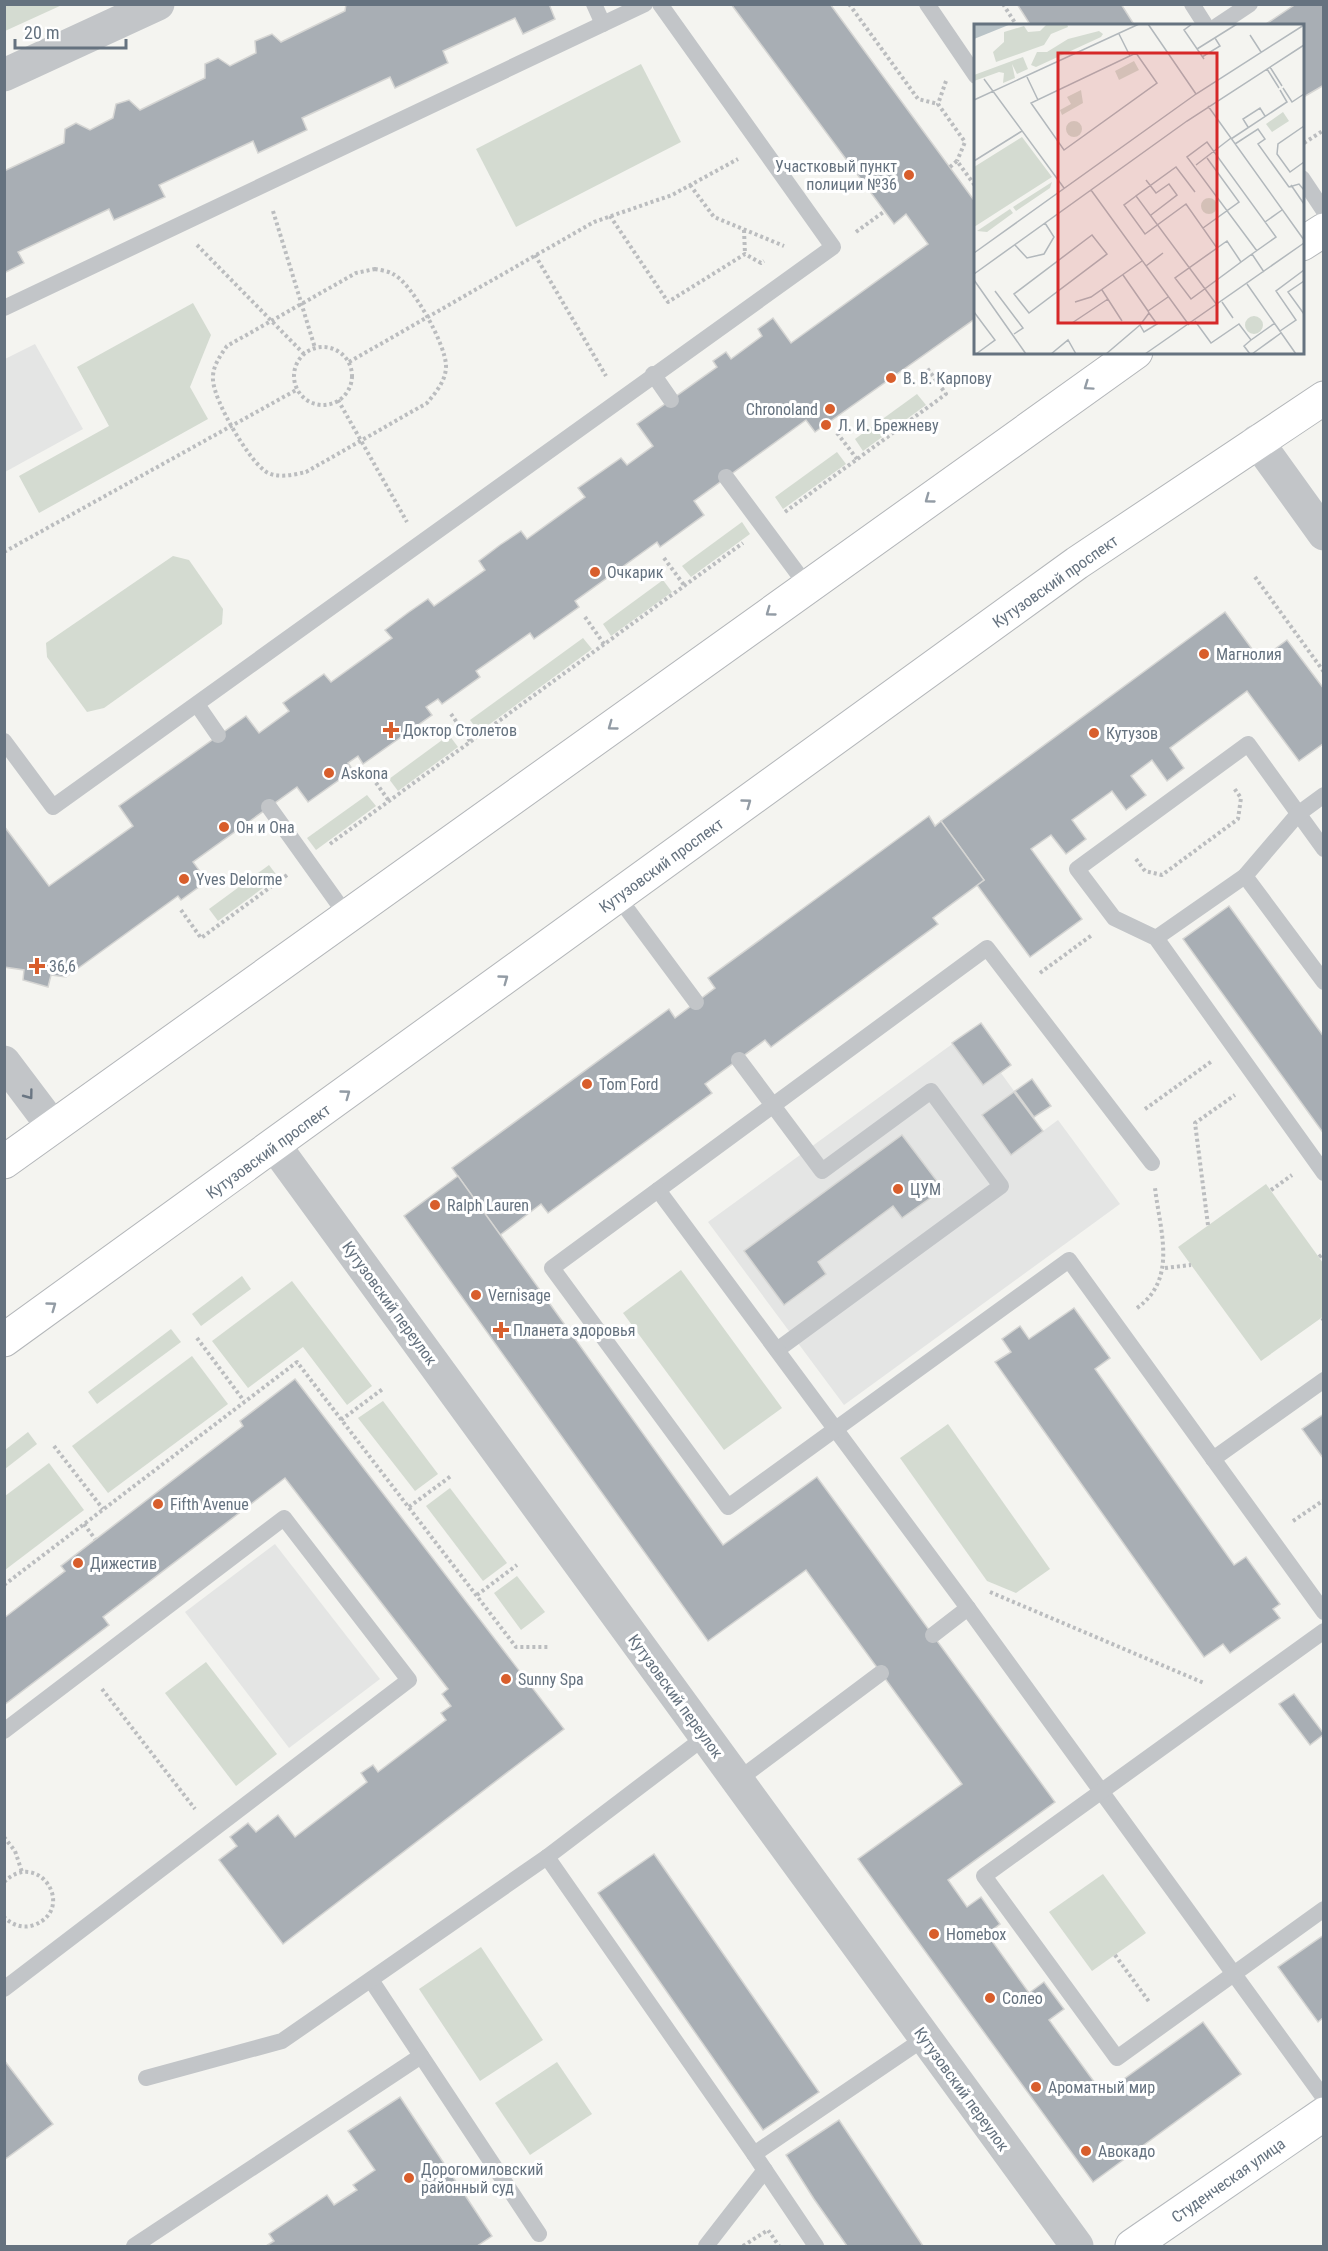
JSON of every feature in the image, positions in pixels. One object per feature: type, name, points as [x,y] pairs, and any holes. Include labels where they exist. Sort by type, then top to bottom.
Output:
[{"type":"main road","points":[[1304,243],[1323,230]]},
{"type":"main road","points":[[4,1162],[1133,354]]},
{"type":"main road","name":"Кутузовский проспект","points":[[4,1341],[1077,563],[1323,398]]},
{"type":"main road","name":"Студенческая улица","points":[[1145,2243],[1323,2114]]},
{"type":"street","points":[[4,75],[158,4]]},
{"type":"street","points":[[1257,441],[1323,534]]},
{"type":"street","points":[[4,1062],[53,1127]]},
{"type":"street","name":"Кутузовский переулок","points":[[275,1146],[1077,2247]]},
{"type":"lane","points":[[594,4],[603,24]]},
{"type":"lane","points":[[4,308],[645,4]]},
{"type":"lane","points":[[4,741],[53,807],[198,706],[653,374],[833,248],[660,4]]},
{"type":"lane","points":[[927,4],[974,75]]},
{"type":"lane","points":[[1192,4],[1205,24]]},
{"type":"lane","points":[[1220,24],[1250,4]]},
{"type":"lane","points":[[1304,181],[1323,211]]},
{"type":"lane","points":[[653,374],[671,400]]},
{"type":"lane","points":[[726,477],[807,586]]},
{"type":"lane","points":[[198,706],[218,735]]},
{"type":"lane","points":[[1323,849],[1248,744],[1077,869],[1114,918],[1156,938],[1323,1173]]},
{"type":"lane","points":[[1156,938],[1245,876],[1298,814],[1323,795]]},
{"type":"lane","points":[[269,807],[347,916]]},
{"type":"lane","points":[[1245,876],[1323,982]]},
{"type":"lane","points":[[618,897],[696,1002]]},
{"type":"lane","points":[[1152,1163],[987,948],[552,1268],[728,1507],[1069,1260],[1323,1612]]},
{"type":"lane","points":[[739,1060],[822,1171],[931,1091],[1001,1186],[777,1350]]},
{"type":"lane","points":[[658,1190],[968,1608],[1323,2098]]},
{"type":"lane","points":[[1213,1459],[1323,1380]]},
{"type":"lane","points":[[4,1731],[284,1518],[409,1680],[4,1989]]},
{"type":"lane","points":[[933,1635],[968,1608]]},
{"type":"lane","points":[[1323,1631],[984,1876],[1117,2058],[1323,1909]]},
{"type":"lane","points":[[738,1780],[881,1673]]},
{"type":"lane","points":[[146,2078],[282,2041],[547,1857],[705,1737]]},
{"type":"lane","points":[[547,1857],[816,2247]]},
{"type":"lane","points":[[370,1980],[539,2234]]},
{"type":"lane","points":[[754,2154],[925,2038]]},
{"type":"lane","points":[[134,2247],[421,2056]]},
{"type":"lane","points":[[706,2247],[765,2170]]},
{"type":"path","points":[[849,4],[918,99],[938,104],[965,142],[957,161],[950,167]]},
{"type":"path","points":[[1003,4],[1016,24]]},
{"type":"path","points":[[938,104],[957,50]]},
{"type":"path","points":[[1304,143],[1323,130]]},
{"type":"path","points":[[349,362],[594,222],[672,195],[761,147]]},
{"type":"path","points":[[957,161],[974,186]]},
{"type":"path","points":[[265,185],[315,348]]},
{"type":"path","points":[[690,185],[714,217],[781,248]]},
{"type":"path","points":[[833,248],[885,211]]},
{"type":"path","points":[[610,216],[668,302],[746,254]]},
{"type":"path","points":[[178,226],[304,354]]},
{"type":"path","points":[[744,230],[746,254]]},
{"type":"path","points":[[774,253],[822,231]]},
{"type":"path","points":[[746,254],[761,263],[768,258]]},
{"type":"path","points":[[535,255],[620,399]]},
{"type":"path","points":[[375,269],[394,274],[408,286],[443,348],[446,368],[441,387],[427,403],[306,472],[287,476],[267,472],[252,459],[216,396],[213,378],[217,360],[227,346],[302,304],[356,273],[375,269]]},
{"type":"path","points":[[328,347],[340,352],[349,362],[352,374],[350,387],[331,404],[318,404],[306,399],[298,389],[294,377],[296,364],[304,354],[315,348],[328,347]]},
{"type":"path","points":[[181,910],[201,938],[308,861],[946,394],[927,369]]},
{"type":"path","points":[[4,552],[298,389]]},
{"type":"path","points":[[338,400],[420,544]]},
{"type":"path","points":[[837,433],[857,459]]},
{"type":"path","points":[[664,558],[684,585]]},
{"type":"path","points":[[1255,577],[1323,672]]},
{"type":"path","points":[[585,617],[604,644]]},
{"type":"path","points":[[451,714],[470,741]]},
{"type":"path","points":[[1120,838],[1145,871],[1162,875],[1172,868],[1238,819],[1241,798],[1218,766]]},
{"type":"path","points":[[369,773],[389,801]]},
{"type":"path","points":[[1018,988],[1114,918]]},
{"type":"path","points":[[1122,1125],[1233,1046]]},
{"type":"path","points":[[1208,1226],[1195,1124],[1257,1079]]},
{"type":"path","points":[[1115,1324],[1152,1297],[1165,1268],[1152,1163]]},
{"type":"path","points":[[1165,1268],[1191,1265]]},
{"type":"path","points":[[196,1338],[244,1401]]},
{"type":"path","points":[[4,1585],[297,1362],[516,1647],[549,1647]]},
{"type":"path","points":[[341,1420],[384,1388]]},
{"type":"path","points":[[54,1446],[103,1509]]},
{"type":"path","points":[[409,1507],[451,1476]]},
{"type":"path","points":[[1270,1538],[1323,1500]]},
{"type":"path","points":[[84,1524],[95,1539]]},
{"type":"path","points":[[477,1595],[518,1564]]},
{"type":"path","points":[[968,1608],[990,1592],[1233,1696]]},
{"type":"path","points":[[87,1668],[212,1831]]},
{"type":"path","points":[[4,1837],[15,1851],[22,1872]]},
{"type":"path","points":[[4,1882],[22,1872],[35,1873],[45,1880],[52,1890],[53,1902],[49,1914],[41,1923],[29,1927],[17,1926],[4,1917]]},
{"type":"path","points":[[1115,1955],[1164,2023]]},
{"type":"path","points":[[743,2247],[768,2230],[779,2247]]},
{"type":"shaded area","points":[[5,4],[62,4],[62,5],[5,31]]},
{"type":"shaded area","points":[[641,64],[681,142],[516,227],[476,149]]},
{"type":"shaded area","points":[[193,303],[211,335],[190,387],[208,419],[39,513],[19,476],[109,426],[77,367]]},
{"type":"shaded area","points":[[35,344],[83,429],[5,472],[5,359]]},
{"type":"shaded area","points":[[917,394],[926,405],[863,451],[855,439]]},
{"type":"shaded area","points":[[837,452],[846,464],[783,509],[775,497]]},
{"type":"shaded area","points":[[742,522],[750,534],[691,577],[682,566]]},
{"type":"shaded area","points":[[173,556],[189,560],[223,609],[222,624],[104,708],[87,712],[47,657],[46,643]]},
{"type":"shaded area","points":[[663,580],[672,592],[611,636],[603,624]]},
{"type":"shaded area","points":[[583,638],[592,649],[479,732],[470,720]]},
{"type":"shaded area","points":[[449,735],[458,747],[398,791],[389,779]]},
{"type":"shaded area","points":[[367,795],[376,806],[316,850],[307,838]]},
{"type":"shaded area","points":[[269,865],[278,877],[218,921],[209,909]]},
{"type":"shaded area","points":[[981,1023],[1011,1065],[1001,1073],[1043,1131],[1058,1120],[1120,1204],[844,1405],[708,1222]]},
{"type":"shaded area","points":[[1266,1184],[1323,1263],[1324,1316],[1261,1361],[1178,1247]]},
{"type":"shaded area","points":[[681,1270],[782,1408],[724,1450],[623,1313]]},
{"type":"shaded area","points":[[242,1276],[251,1289],[201,1326],[192,1314]]},
{"type":"shaded area","points":[[292,1281],[372,1386],[347,1405],[303,1347],[248,1388],[212,1341]]},
{"type":"shaded area","points":[[171,1329],[181,1342],[97,1404],[88,1392]]},
{"type":"shaded area","points":[[192,1356],[228,1404],[108,1493],[72,1446]]},
{"type":"shaded area","points":[[383,1401],[438,1474],[415,1491],[358,1418]]},
{"type":"shaded area","points":[[948,1424],[1050,1569],[1016,1593],[987,1581],[900,1458]]},
{"type":"shaded area","points":[[28,1432],[37,1444],[5,1469],[5,1450]]},
{"type":"shaded area","points":[[49,1463],[84,1510],[5,1570],[5,1496]]},
{"type":"shaded area","points":[[450,1488],[507,1563],[483,1581],[426,1506]]},
{"type":"shaded area","points":[[275,1544],[380,1679],[289,1748],[185,1612]]},
{"type":"shaded area","points":[[517,1576],[545,1612],[521,1630],[494,1593]]},
{"type":"shaded area","points":[[206,1662],[277,1754],[236,1786],[165,1693]]},
{"type":"shaded area","points":[[1103,1874],[1146,1933],[1092,1971],[1049,1912]]},
{"type":"shaded area","points":[[481,1947],[543,2040],[480,2081],[419,1989]]},
{"type":"shaded area","points":[[557,2062],[592,2114],[530,2155],[495,2103]]},
{"type":"building","points":[[346,4],[549,4],[555,19],[523,34],[515,18],[443,51],[448,63],[395,88],[390,77],[302,118],[307,130],[258,153],[253,141],[159,185],[165,197],[114,220],[109,209],[18,252],[24,263],[4,273],[4,171],[64,143],[65,129],[76,123],[90,130],[113,118],[116,104],[129,100],[140,110],[205,78],[205,64],[218,58],[230,66],[256,53],[255,41],[272,34],[281,42],[345,11]]},
{"type":"building","points":[[731,4],[830,4],[974,200],[974,319],[815,432],[806,420],[694,501],[704,515],[660,547],[657,542],[575,601],[579,607],[534,639],[530,633],[476,671],[480,677],[442,704],[438,699],[426,707],[432,715],[363,764],[358,756],[348,763],[353,770],[308,802],[297,787],[193,862],[207,881],[181,900],[178,896],[66,977],[51,975],[48,987],[23,980],[24,970],[4,967],[4,826],[49,886],[133,826],[119,806],[246,716],[259,733],[289,711],[283,703],[324,674],[331,682],[392,638],[385,630],[409,612],[428,599],[434,606],[485,570],[479,561],[500,545],[521,531],[527,539],[585,497],[578,488],[621,458],[627,465],[653,446],[637,424],[717,367],[713,361],[726,352],[731,359],[762,336],[758,329],[773,318],[791,343],[928,244],[906,214],[894,224]]},
{"type":"building","points":[[1017,4],[1121,4],[1134,24],[1030,24]]},
{"type":"building","points":[[1296,4],[1324,4],[1324,85],[1304,97],[1304,24],[1266,24]]},
{"type":"building","points":[[1225,612],[1260,660],[1287,640],[1324,689],[1324,743],[1299,761],[1247,691],[1170,748],[1184,768],[1167,781],[1152,760],[1131,776],[1146,795],[1126,810],[1112,791],[1072,820],[1086,839],[1066,854],[1051,835],[1031,849],[1082,919],[1030,957],[977,885],[984,880],[941,821]]},
{"type":"building","points":[[929,816],[935,826],[941,821],[984,880],[933,918],[938,924],[771,1047],[765,1040],[705,1084],[712,1093],[548,1213],[541,1204],[500,1235],[452,1168],[669,1009],[675,1018],[715,988],[708,978]]},
{"type":"building","points":[[1229,906],[1324,1037],[1324,1134],[1183,939]]},
{"type":"building","points":[[981,1023],[1011,1065],[983,1085],[952,1043]]},
{"type":"building","points":[[1032,1079],[1051,1106],[1034,1117],[1015,1091]]},
{"type":"building","points":[[1014,1092],[1043,1131],[1011,1155],[982,1115]]},
{"type":"building","points":[[902,1135],[943,1189],[902,1218],[893,1206],[818,1262],[826,1274],[784,1305],[744,1251]]},
{"type":"building","points":[[458,1176],[723,1545],[817,1477],[1055,1802],[948,1880],[967,1907],[981,1897],[1000,1924],[987,1934],[1029,1993],[1044,1982],[1064,2009],[1049,2020],[1103,2094],[1203,2022],[1241,2074],[1093,2182],[858,1859],[962,1784],[806,1570],[708,1641],[404,1216]]},
{"type":"building","points":[[1074,1308],[1110,1358],[1095,1369],[1234,1565],[1246,1557],[1280,1604],[1273,1609],[1280,1618],[1230,1653],[1223,1644],[1204,1657],[995,1362],[1011,1352],[1002,1339],[1020,1326],[1029,1339]]},
{"type":"building","points":[[295,1379],[564,1729],[283,1944],[219,1860],[237,1846],[230,1837],[248,1823],[256,1832],[278,1815],[295,1837],[367,1782],[361,1773],[373,1765],[378,1772],[446,1720],[441,1713],[451,1706],[442,1694],[448,1689],[285,1478],[103,1617],[109,1625],[4,1705],[4,1618],[65,1571],[61,1566],[243,1426],[240,1421]]},
{"type":"building","points":[[1324,1414],[1324,1458],[1323,1458],[1302,1429]]},
{"type":"building","points":[[1294,1694],[1324,1734],[1310,1745],[1279,1704]]},
{"type":"building","points":[[654,1854],[819,2092],[763,2130],[598,1893]]},
{"type":"building","points":[[1324,1935],[1324,2017],[1318,2022],[1278,1967]]},
{"type":"building","points":[[4,2060],[53,2124],[4,2160]]},
{"type":"building","name":"Дорогомиловский районный суд","points":[[400,2097],[492,2236],[477,2246],[266,2246],[274,2241],[269,2234],[327,2195],[334,2205],[357,2190],[353,2185],[375,2170],[348,2131]]},
{"type":"building","points":[[839,2120],[923,2246],[847,2246],[814,2199],[786,2155]]},
{"type":"place","name":"Участковый пункт полиции №36","points":[[909,175]]},
{"type":"place","name":"В. В. Карпову","points":[[891,378]]},
{"type":"place","name":"Chronoland","points":[[830,409]]},
{"type":"place","name":"Л. И. Брежневу","points":[[826,425]]},
{"type":"place","name":"Очкарик","points":[[595,572]]},
{"type":"place","name":"Магнолия","points":[[1204,654]]},
{"type":"place","name":"Доктор Столетов","points":[[391,730]]},
{"type":"place","name":"Кутузов","points":[[1094,733]]},
{"type":"place","name":"Askona","points":[[329,773]]},
{"type":"place","name":"Он и Она","points":[[224,827]]},
{"type":"place","name":"Yves Delorme","points":[[184,879]]},
{"type":"place","name":"36,6","points":[[37,966]]},
{"type":"place","name":"Tom Ford","points":[[587,1084]]},
{"type":"place","name":"ЦУМ","points":[[898,1189]]},
{"type":"place","name":"Ralph Lauren","points":[[435,1205]]},
{"type":"place","name":"Vernisage","points":[[476,1295]]},
{"type":"place","name":"Планета здоровья","points":[[501,1330]]},
{"type":"place","name":"Fifth Avenue","points":[[158,1504]]},
{"type":"place","name":"Дижестив","points":[[78,1563]]},
{"type":"place","name":"Sunny Spa","points":[[506,1679]]},
{"type":"place","name":"Homebox","points":[[934,1934]]},
{"type":"place","name":"Солео","points":[[990,1998]]},
{"type":"place","name":"Ароматный мир","points":[[1036,2087]]},
{"type":"place","name":"Авокадо","points":[[1086,2151]]},
{"type":"place","name":"Дорогомиловский районный суд","points":[[409,2178]]}]
